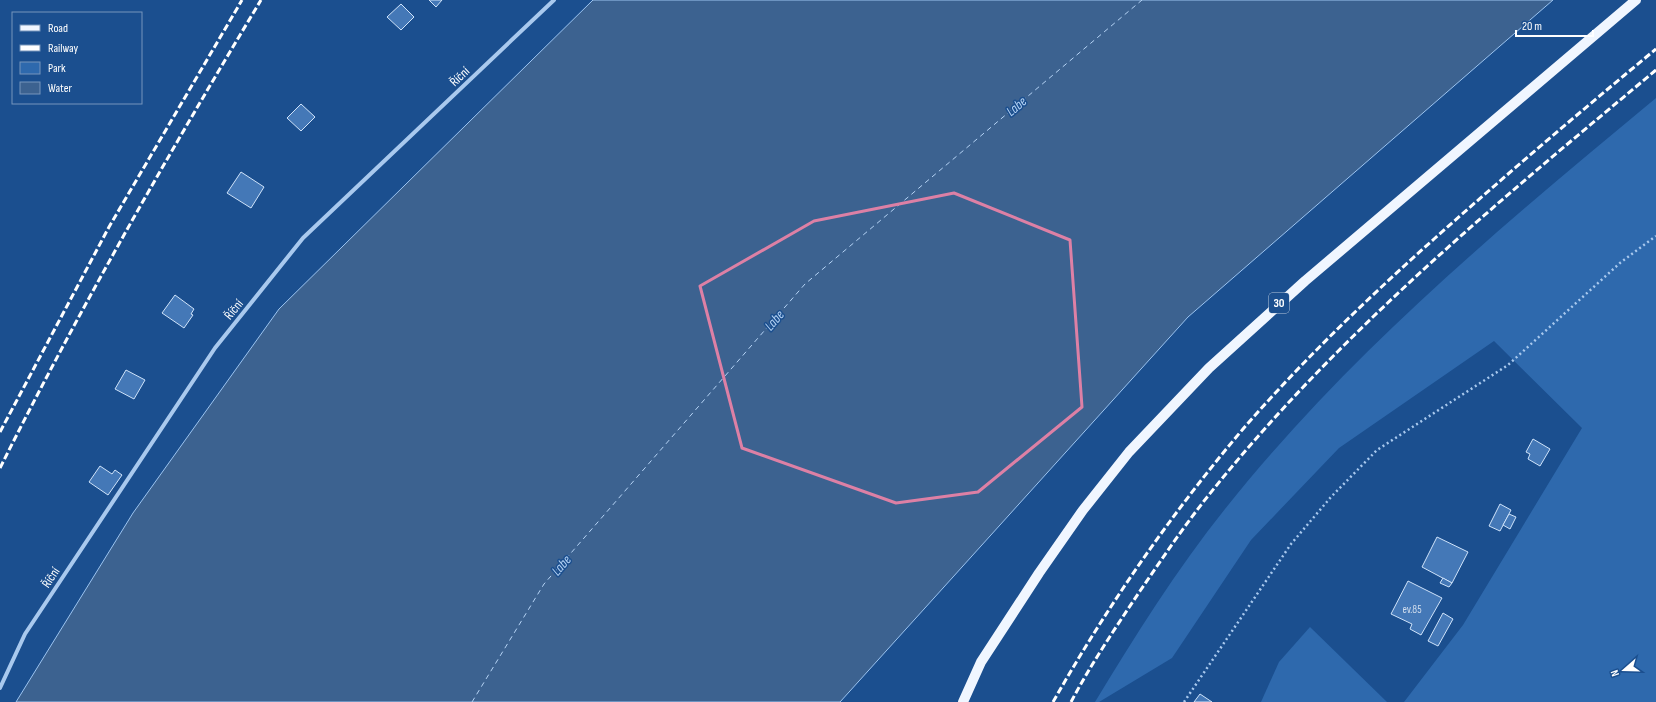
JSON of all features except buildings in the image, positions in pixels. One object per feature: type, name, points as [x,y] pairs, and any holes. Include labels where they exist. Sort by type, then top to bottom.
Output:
[{"type":"main road","name":"30","points":[[963,702],[981,662],[1039,573],[1083,510],[1129,452],[1209,368],[1305,281],[1636,0]]},
{"type":"street","name":"Říční","points":[[0,688],[25,634],[225,336],[303,238],[554,0]]},
{"type":"path","points":[[1184,702],[1290,544],[1330,497],[1377,450],[1508,365],[1620,264],[1656,236]]},
{"type":"highlighted area","points":[[954,193],[1070,240],[1082,407],[978,492],[896,503],[742,448],[700,286],[814,221]]},
{"type":"green space","points":[[1656,98],[1656,702],[1404,702],[1463,625],[1582,428],[1494,341],[1339,448],[1251,540],[1172,658],[1099,702],[1095,702],[1157,603],[1207,532],[1273,452],[1323,397],[1430,292],[1542,193]]},
{"type":"green space","points":[[1310,627],[1387,702],[1261,702],[1279,662]]},
{"type":"water","name":"Labe","points":[[593,0],[1553,0],[1188,317],[840,702],[16,702],[133,513],[279,309]]},
{"type":"ferry route","points":[[472,702],[544,584],[805,284],[1142,0]]},
{"type":"railway","points":[[0,432],[109,227],[242,0]]},
{"type":"railway","points":[[0,468],[93,290],[261,0]]},
{"type":"railway","points":[[1053,702],[1118,595],[1166,527],[1216,461],[1288,379],[1360,308],[1461,215],[1656,49]]},
{"type":"railway","points":[[1071,702],[1113,632],[1190,519],[1258,437],[1310,380],[1365,325],[1479,220],[1537,169],[1656,70]]}]
